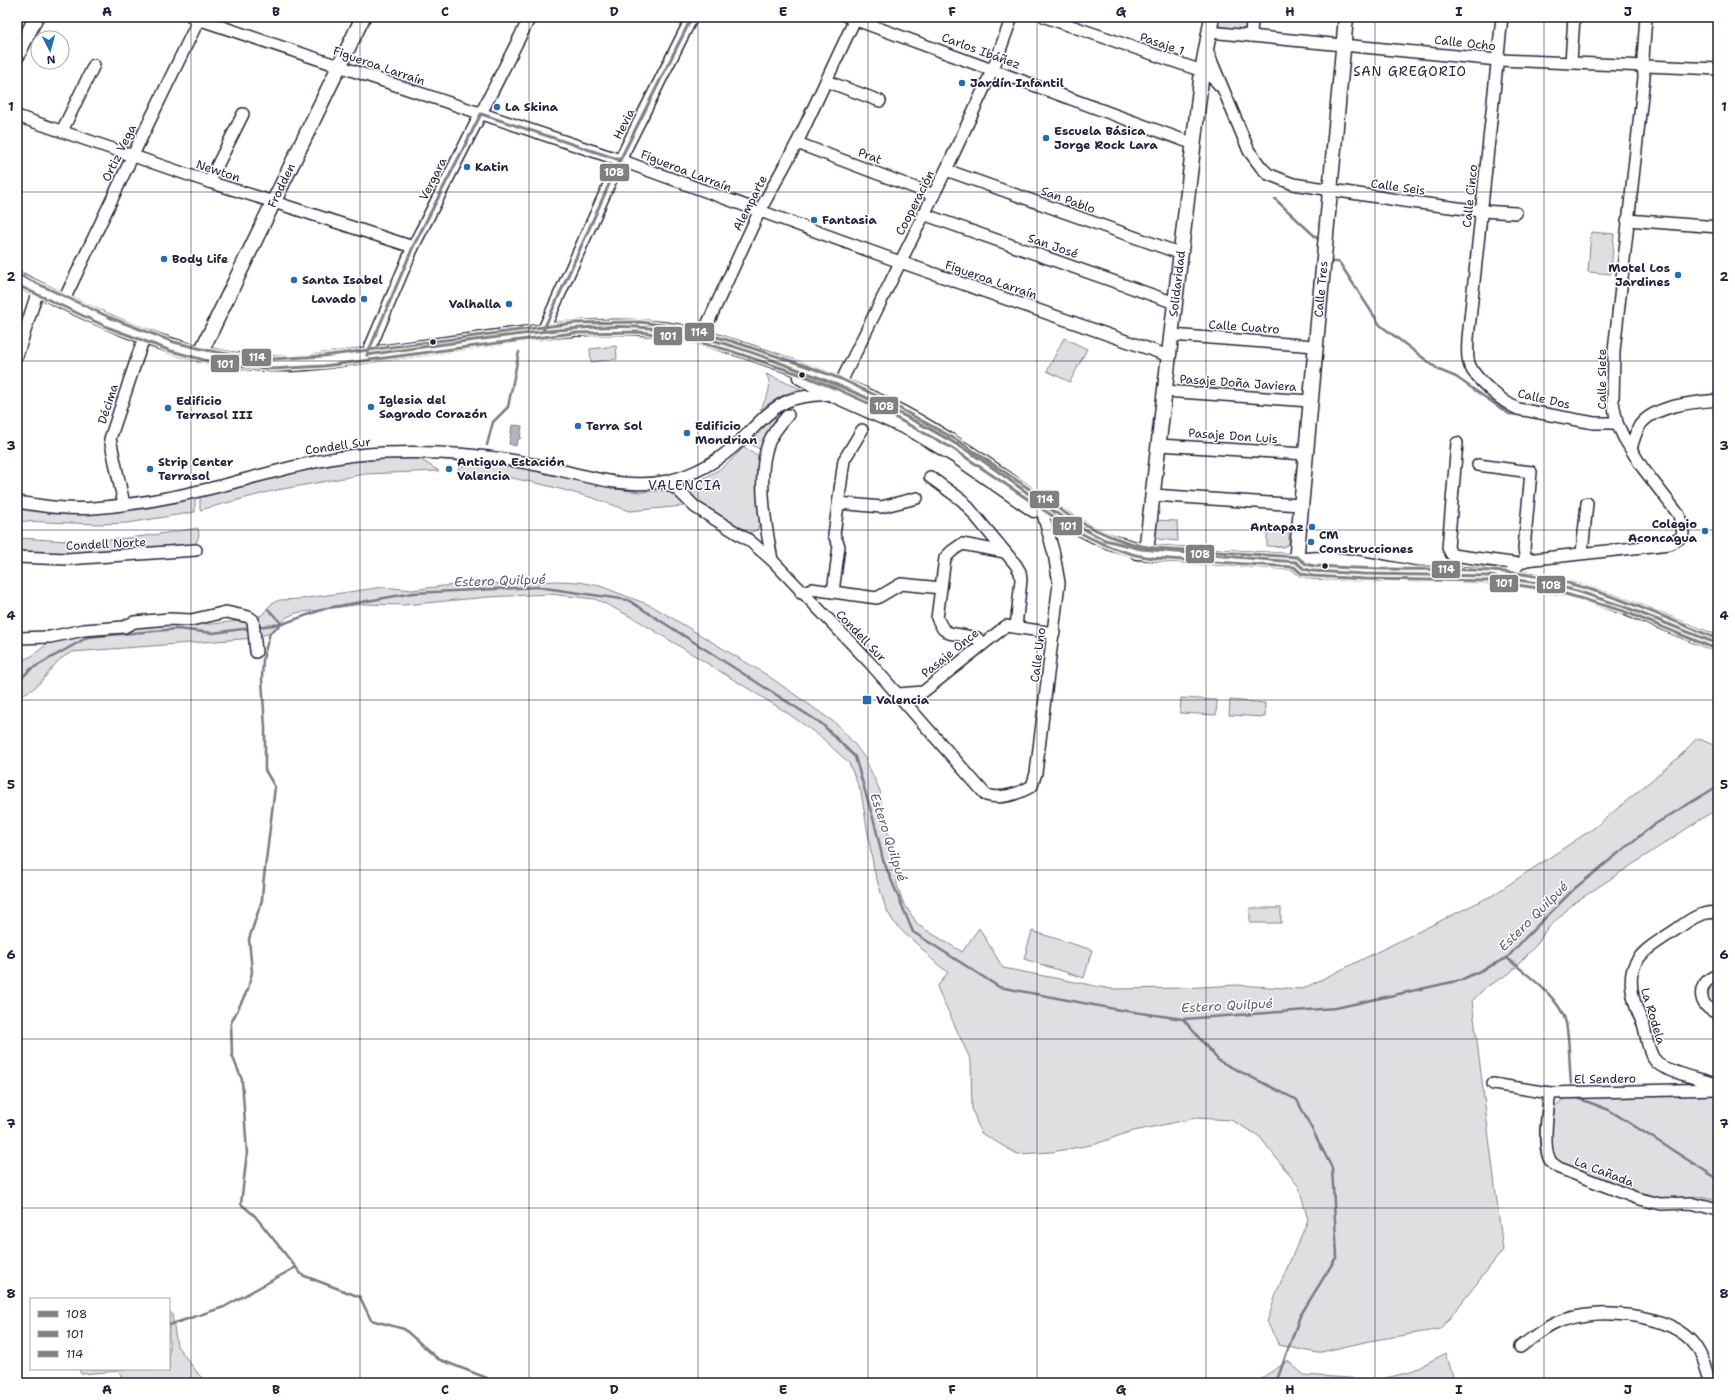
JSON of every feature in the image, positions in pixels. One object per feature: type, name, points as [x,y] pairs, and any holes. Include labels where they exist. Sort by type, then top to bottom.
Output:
[{"type":"main road","points":[[17,56],[36,17]]},
{"type":"main road","name":"Frodden","points":[[200,354],[363,17]]},
{"type":"main road","name":"Solidaridad","points":[[1146,552],[1164,391],[1182,254],[1202,72],[1212,17]]},
{"type":"main road","name":"Calle Tres","points":[[1296,562],[1300,505],[1346,17]]},
{"type":"main road","points":[[17,279],[114,326],[200,354],[235,361],[275,364],[322,362],[580,327],[634,327],[682,333],[758,355],[839,392],[892,408],[935,431],[974,456],[1041,510],[1105,540],[1146,552],[1296,562],[1304,569],[1313,571],[1358,574],[1418,574],[1506,578],[1542,582],[1615,603],[1718,644]]},
{"type":"street","name":"Vergara","points":[[367,355],[412,247],[530,17]]},
{"type":"street","name":"Hevia","points":[[543,331],[620,160],[692,17]]},
{"type":"street","name":"Cooperación","points":[[839,392],[993,69],[1012,17]]},
{"type":"street","name":"Pasaje 1","points":[[1045,17],[1202,72],[1213,78],[1222,87]]},
{"type":"street","points":[[1251,36],[1252,17]]},
{"type":"street","name":"Calle Cinco","points":[[1476,376],[1469,364],[1468,338],[1502,17]]},
{"type":"street","points":[[1571,62],[1574,17]]},
{"type":"street","name":"Calle Siete","points":[[1523,562],[1582,553],[1670,544],[1680,538],[1682,533],[1679,515],[1642,467],[1617,423],[1613,402],[1614,351],[1627,220],[1644,77],[1646,17]]},
{"type":"street","name":"Figueroa Larraín","points":[[197,18],[620,160],[759,212],[1169,356]]},
{"type":"street","name":"Ortiz Vega","points":[[63,302],[197,18]]},
{"type":"street","name":"Carlos Ibáñez","points":[[853,18],[1194,144]]},
{"type":"street","name":"Alemparte","points":[[701,338],[759,212],[797,143],[853,18]]},
{"type":"street","name":"Calle Ocho","points":[[1209,32],[1498,60],[1718,69]]},
{"type":"street","name":"Calle Seis","points":[[1206,48],[1212,58],[1222,87],[1249,151],[1268,174],[1293,184],[1330,190],[1481,211],[1516,213]]},
{"type":"street","points":[[62,131],[94,65]]},
{"type":"street","points":[[826,81],[880,101]]},
{"type":"street","points":[[209,182],[243,114]]},
{"type":"street","name":"Newton","points":[[17,116],[209,182],[412,247]]},
{"type":"street","name":"Prat","points":[[797,143],[934,195]]},
{"type":"street","name":"San Pablo","points":[[946,170],[1182,254]]},
{"type":"street","name":"San José","points":[[923,214],[1175,303]]},
{"type":"street","points":[[1627,220],[1718,227]]},
{"type":"street","points":[[17,356],[38,290]]},
{"type":"street","name":"Calle Cuatro","points":[[1171,335],[1315,346]]},
{"type":"street","name":"Décima","points":[[124,504],[110,439],[144,337]]},
{"type":"street","name":"Calle Dos","points":[[1476,376],[1500,398],[1518,409],[1594,423],[1617,423]]},
{"type":"street","name":"Pasaje Doña Javiera","points":[[1164,391],[1310,400]]},
{"type":"street","points":[[686,496],[686,485],[697,471],[730,450],[775,408],[790,400],[839,392]]},
{"type":"street","points":[[1631,449],[1639,426],[1649,416],[1690,403],[1718,400]]},
{"type":"street","points":[[772,560],[763,503],[765,456],[775,431],[788,415]]},
{"type":"street","points":[[833,592],[840,546],[834,535],[844,460],[862,430]]},
{"type":"street","points":[[1457,443],[1448,548],[1452,555],[1523,562]]},
{"type":"street","name":"Pasaje Don Luis","points":[[1159,445],[1305,454]]},
{"type":"street","name":"Condell Sur","points":[[17,502],[58,508],[92,508],[124,504],[197,491],[309,462],[382,452],[431,452],[493,457],[613,482],[633,484],[664,482],[697,471]]},
{"type":"street","points":[[1478,465],[1531,472],[1523,562],[1506,578]]},
{"type":"street","points":[[930,477],[963,501],[1016,565],[1020,572],[1021,580],[1016,626],[1054,633]]},
{"type":"street","name":"Condell Sur","points":[[664,482],[686,496],[695,506],[750,541],[772,560],[898,694],[986,795],[994,797],[1009,795]]},
{"type":"street","points":[[1153,495],[1300,505]]},
{"type":"street","points":[[839,504],[881,507],[917,498]]},
{"type":"street","points":[[1582,553],[1587,503]]},
{"type":"street","name":"Calle Uno","points":[[1009,795],[1032,786],[1036,774],[1054,633],[1059,583],[1054,554],[1041,510]]},
{"type":"street","points":[[750,541],[767,532]]},
{"type":"street","points":[[982,644],[976,638],[949,633],[943,629],[937,618],[945,558],[962,544],[1006,552]]},
{"type":"street","name":"Condell Norte","points":[[17,557],[67,559],[196,550]]},
{"type":"street","points":[[802,593],[812,589],[877,598],[901,584],[941,588]]},
{"type":"street","points":[[17,638],[50,637],[84,630],[124,627],[134,622],[169,619],[191,620],[226,612],[249,617],[253,620],[256,652]]},
{"type":"street","name":"Pasaje Once","points":[[898,694],[923,692],[1006,626],[1016,626]]},
{"type":"street","name":"La Rodela","points":[[1718,913],[1712,911],[1693,917],[1655,943],[1636,959],[1630,974],[1630,987],[1636,1008],[1644,1027],[1647,1045],[1656,1062],[1666,1069],[1718,1085]]},
{"type":"street","points":[[1718,976],[1707,981],[1702,991],[1702,997],[1707,1008],[1718,1013]]},
{"type":"street","name":"El Sendero","points":[[1493,1084],[1550,1093],[1718,1089]]},
{"type":"street","name":"La Cañada","points":[[1550,1093],[1547,1150],[1550,1160],[1559,1168],[1636,1198],[1660,1204],[1691,1202],[1718,1210]]},
{"type":"street","points":[[1520,1347],[1547,1328],[1563,1320],[1584,1315],[1612,1314],[1635,1316],[1663,1323],[1680,1331],[1690,1340],[1703,1359],[1711,1383]]},
{"type":"shaded area","points":[[1219,17],[1249,17],[1248,31],[1218,26]]},
{"type":"shaded area","points":[[1591,232],[1614,234],[1611,274],[1588,272]]},
{"type":"shaded area","points":[[1064,338],[1087,349],[1070,382],[1047,371]]},
{"type":"shaded area","points":[[616,346],[617,359],[591,362],[590,349]]},
{"type":"shaded area","points":[[766,374],[801,389],[779,397],[760,410],[767,397],[769,388]]},
{"type":"shaded area","points":[[783,411],[772,427],[761,450],[749,443],[776,415]]},
{"type":"shaded area","points":[[512,425],[522,426],[520,439],[518,439],[516,446],[509,444]]},
{"type":"shaded area","points":[[744,447],[761,457],[760,523],[757,530],[749,533],[700,503],[691,495],[695,485],[723,467]]},
{"type":"shaded area","points":[[389,456],[415,456],[439,471],[365,474],[272,491],[200,510],[200,495],[320,464]]},
{"type":"shaded area","points":[[479,461],[542,471],[615,489],[640,492],[668,490],[676,496],[684,506],[630,511],[593,498],[545,485],[507,477],[458,473],[459,467]]},
{"type":"shaded area","points":[[195,496],[195,512],[128,523],[98,524],[17,521],[17,506],[42,510]]},
{"type":"shaded area","points":[[1153,520],[1177,521],[1178,541],[1158,539],[1154,535]]},
{"type":"shaded area","points":[[1267,527],[1289,528],[1289,544],[1283,547],[1267,546]]},
{"type":"shaded area","points":[[198,528],[199,535],[195,546],[178,545],[141,551],[80,556],[17,554],[17,538],[91,541],[144,536]]},
{"type":"shaded area","points":[[557,581],[579,582],[600,586],[652,606],[767,675],[838,725],[865,758],[880,791],[882,813],[896,861],[897,885],[903,902],[918,925],[962,952],[979,928],[1003,968],[1111,989],[1183,988],[1236,985],[1302,989],[1493,895],[1594,828],[1678,758],[1697,738],[1718,747],[1718,809],[1574,903],[1545,931],[1539,942],[1510,973],[1486,987],[1472,1001],[1503,1250],[1441,1329],[1369,1341],[1317,1353],[1279,1345],[1267,1322],[1277,1291],[1308,1220],[1299,1187],[1259,1136],[1231,1120],[1196,1118],[1129,1132],[1096,1144],[1052,1152],[1017,1154],[981,1133],[972,1109],[971,1061],[937,987],[948,972],[937,964],[904,933],[893,921],[886,909],[874,870],[861,792],[849,763],[821,737],[786,712],[637,620],[608,605],[595,599],[549,594],[488,597],[404,605],[363,604],[296,613],[287,617],[277,628],[267,634],[255,638],[72,652],[57,662],[40,683],[30,691],[17,695],[17,662],[32,656],[58,635],[138,621],[211,624],[248,620],[262,615],[272,603],[280,600],[300,599],[383,587],[412,590],[443,586]]},
{"type":"shaded area","points":[[1181,698],[1217,700],[1216,715],[1180,713]]},
{"type":"shaded area","points":[[1230,700],[1265,703],[1265,717],[1229,715]]},
{"type":"shaded area","points":[[1250,908],[1281,908],[1281,923],[1250,923]]},
{"type":"shaded area","points":[[1032,931],[1092,950],[1084,978],[1024,959]]},
{"type":"shaded area","points":[[1718,980],[1718,1010],[1709,1005],[1706,990],[1710,985]]},
{"type":"shaded area","points":[[1718,1095],[1718,1201],[1696,1196],[1664,1199],[1638,1194],[1560,1163],[1552,1155],[1551,1133],[1553,1108],[1566,1097]]},
{"type":"shaded area","points":[[170,1312],[172,1314],[177,1346],[203,1380],[193,1383],[124,1383],[119,1371],[81,1374],[79,1370],[170,1370]]},
{"type":"shaded area","points":[[1446,1353],[1455,1383],[1254,1383],[1288,1361],[1304,1375],[1378,1380],[1410,1372]]},
{"type":"waterway","points":[[1275,199],[1320,241]]},
{"type":"waterway","points":[[1329,262],[1339,262],[1380,325],[1439,370],[1456,377],[1509,414],[1521,415]]},
{"type":"waterway","points":[[487,445],[493,422],[508,407],[519,352]]},
{"type":"waterway","name":"Estero Quilpué","points":[[257,627],[282,624],[327,608],[413,593],[538,587],[628,600],[822,724],[855,757],[875,825],[883,860],[913,932],[999,987],[1120,1010],[1183,1019],[1336,1008],[1461,980],[1507,958],[1574,889],[1652,826],[1718,786]]},
{"type":"waterway","points":[[268,609],[282,624],[270,633],[263,659],[262,679],[265,728],[265,770],[275,787],[262,900],[249,939],[252,972],[248,989],[231,1023],[232,1055],[242,1080],[247,1153],[241,1204],[255,1216],[302,1275],[360,1297],[371,1320],[404,1329],[438,1359],[487,1378],[490,1383]]},
{"type":"waterway","name":"Estero Quilpué","points":[[17,682],[31,669],[88,637],[177,629],[213,633],[250,628]]},
{"type":"waterway","points":[[1507,958],[1542,987],[1563,1014],[1568,1038],[1571,1084]]},
{"type":"waterway","points":[[1183,1019],[1219,1061],[1297,1100],[1332,1168],[1337,1256],[1300,1316],[1276,1383]]},
{"type":"waterway","points":[[1575,1097],[1609,1110],[1718,1179]]},
{"type":"waterway","points":[[170,1325],[224,1307],[296,1267]]},
{"type":"transit line","name":"108","points":[[543,331],[620,160],[692,17]]},
{"type":"transit line","name":"108","points":[[367,355],[413,247],[481,114],[620,160]]},
{"type":"transit line","name":"114","points":[[19,275],[111,318],[174,342],[239,356],[273,359],[323,356],[574,323],[640,322],[685,328],[731,341],[809,367],[841,379],[875,395],[957,440],[1074,519],[1123,541],[1154,548],[1297,557],[1306,564],[1314,566],[1370,569],[1477,570],[1529,575],[1578,586],[1625,601],[1718,639]]},
{"type":"transit line","name":"101","points":[[17,285],[107,327],[171,351],[204,360],[238,366],[273,369],[324,366],[574,333],[640,332],[683,338],[728,350],[805,376],[870,404],[952,448],[1069,527],[1121,551],[1153,558],[1294,567],[1302,574],[1313,576],[1364,579],[1489,581],[1552,590],[1623,611],[1716,649]]},
{"type":"transit line","name":"108","points":[[367,355],[555,330],[637,327],[693,335],[748,351],[808,373],[903,415],[971,453],[1057,514],[1105,540],[1141,549],[1296,562],[1304,569],[1313,571],[1364,574],[1489,576],[1553,585],[1577,591],[1625,607],[1718,644]]},
{"type":"place","name":"Jardín Infantil","points":[[962,83]]},
{"type":"place","name":"La Skina","points":[[497,107]]},
{"type":"place","name":"Escuela Básica Jorge Rock Lara","points":[[1046,138]]},
{"type":"place","name":"Katin","points":[[467,167]]},
{"type":"place","name":"Fantasia","points":[[814,220]]},
{"type":"place","name":"Body Life","points":[[164,259]]},
{"type":"place","name":"Motel Los Jardines","points":[[1678,275]]},
{"type":"place","name":"Santa Isabel","points":[[294,280]]},
{"type":"place","name":"Lavado","points":[[364,299]]},
{"type":"place","name":"Valhalla","points":[[509,304]]},
{"type":"place","name":"Iglesia del Sagrado Corazón","points":[[371,407]]},
{"type":"place","name":"Edificio Terrasol III","points":[[168,408]]},
{"type":"place","name":"Terra Sol","points":[[578,426]]},
{"type":"place","name":"Edificio Mondrian","points":[[687,433]]},
{"type":"place","name":"Strip Center Terrasol","points":[[150,469]]},
{"type":"place","name":"Antigua Estación Valencia","points":[[449,469]]},
{"type":"place","name":"Antapaz","points":[[1312,527]]},
{"type":"place","name":"Colegio Aconcagua","points":[[1705,531]]},
{"type":"place","name":"CM Construcciones","points":[[1311,542]]},
{"type":"place","name":"Valencia","points":[[867,700]]},
{"type":"district","name":"SAN GREGORIO","points":[[1410,71]]},
{"type":"district","name":"VALENCIA","points":[[685,485]]}]
